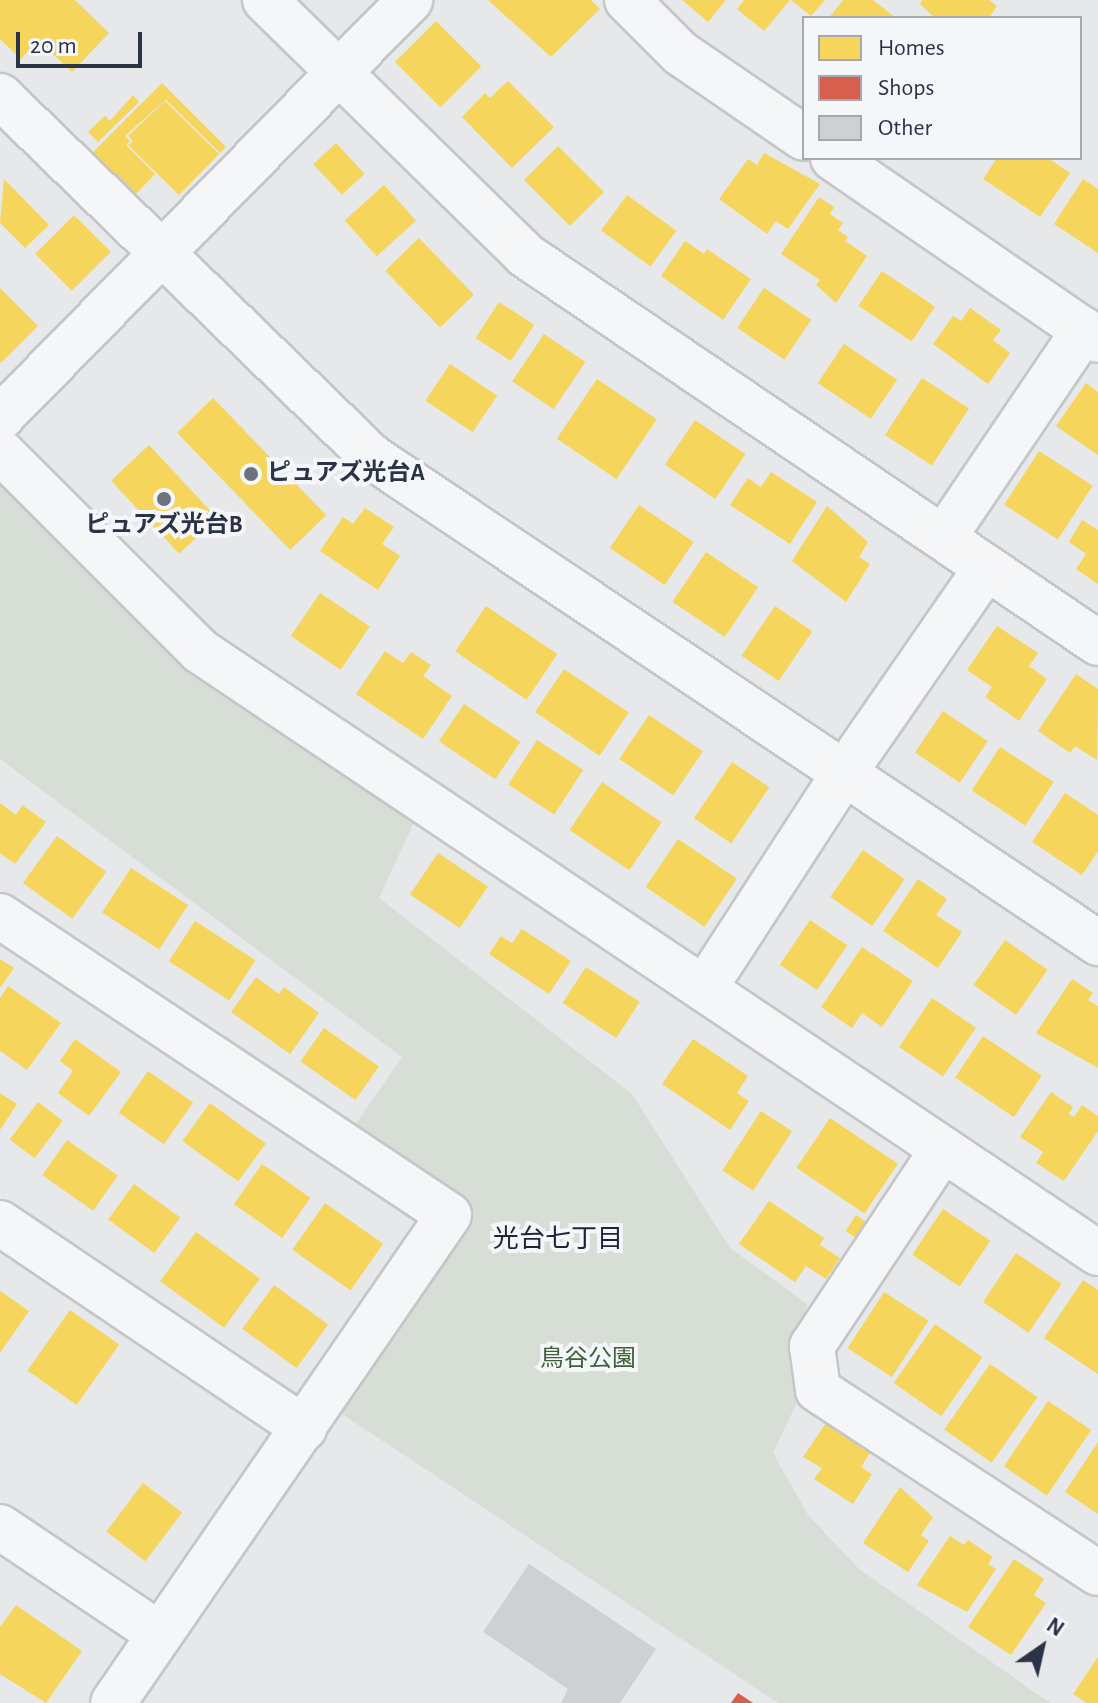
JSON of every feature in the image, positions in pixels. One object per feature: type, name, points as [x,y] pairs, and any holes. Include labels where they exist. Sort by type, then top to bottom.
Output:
[{"type":"street","points":[[265,0],[525,255],[1098,643]]},
{"type":"street","points":[[0,418],[410,0]]},
{"type":"street","points":[[627,0],[680,53],[802,137]]},
{"type":"street","points":[[0,96],[372,457],[1098,943]]},
{"type":"street","points":[[836,160],[1091,335],[944,537]]},
{"type":"street","points":[[0,451],[200,651],[1098,1253]]},
{"type":"street","points":[[704,989],[845,772],[986,568]]},
{"type":"street","points":[[0,916],[449,1215],[304,1428],[158,1633],[113,1703]]},
{"type":"street","points":[[943,1149],[812,1346],[818,1390],[1098,1573]]},
{"type":"street","points":[[0,1223],[304,1428]]},
{"type":"street","points":[[0,1527],[158,1633]]},
{"type":"green space","name":"鳥谷公園","points":[[0,480],[179,662],[417,816],[379,898],[632,1094],[730,1248],[807,1304],[801,1394],[773,1453],[808,1515],[859,1569],[1050,1703],[778,1703],[336,1410],[472,1208],[355,1125],[402,1057],[0,759]]},
{"type":"building: Homes","points":[[0,0],[75,0],[109,33],[72,72],[38,40],[21,59],[0,39]]},
{"type":"building: Homes","points":[[488,0],[591,0],[600,9],[551,57]]},
{"type":"building: Homes","points":[[682,0],[726,0],[708,22]]},
{"type":"building: Homes","points":[[744,0],[790,0],[764,31],[737,9]]},
{"type":"building: Homes","points":[[791,0],[825,0],[811,16]]},
{"type":"building: Homes","points":[[843,0],[873,0],[893,16],[831,16]]},
{"type":"building: Homes","points":[[922,0],[989,0],[997,6],[990,16],[933,16],[920,4]]},
{"type":"building: Homes","points":[[436,21],[481,66],[440,107],[395,62]]},
{"type":"building: Homes","points":[[508,81],[554,127],[512,168],[462,117],[485,93],[490,98]]},
{"type":"building: Homes","points":[[162,83],[226,147],[220,153],[166,100],[171,95],[125,136],[130,141],[126,145],[155,174],[135,195],[92,153]]},
{"type":"building: Homes","points":[[133,95],[139,102],[98,142],[88,132],[105,116],[110,121]]},
{"type":"building: Homes","points":[[165,101],[219,154],[179,195],[128,145],[133,141],[128,136]]},
{"type":"building: Homes","points":[[336,143],[365,174],[342,195],[313,164]]},
{"type":"building: Homes","points":[[558,146],[604,192],[570,226],[524,180]]},
{"type":"building: Homes","points":[[764,153],[820,184],[788,229],[776,221],[767,234],[719,199],[748,159],[757,165]]},
{"type":"building: Homes","points":[[996,160],[1051,160],[1070,173],[1040,217],[983,179]]},
{"type":"building: Homes","points":[[4,179],[49,225],[25,248],[0,223]]},
{"type":"building: Homes","points":[[1083,179],[1098,189],[1098,253],[1054,224]]},
{"type":"building: Homes","points":[[384,185],[416,221],[377,256],[345,220]]},
{"type":"building: Homes","points":[[627,195],[676,231],[650,266],[601,231]]},
{"type":"building: Homes","points":[[819,197],[834,207],[830,214],[843,223],[838,230],[848,237],[845,241],[867,256],[836,303],[816,285],[820,280],[781,254]]},
{"type":"building: Homes","points":[[74,215],[111,252],[72,291],[35,254]]},
{"type":"building: Homes","points":[[419,238],[474,295],[440,327],[385,271]]},
{"type":"building: Homes","points":[[685,241],[704,254],[707,249],[751,279],[723,320],[661,276]]},
{"type":"building: Homes","points":[[882,271],[935,307],[912,342],[859,306]]},
{"type":"building: Homes","points":[[0,288],[38,326],[1,363],[0,361]]},
{"type":"building: Homes","points":[[764,288],[811,320],[784,360],[737,328]]},
{"type":"building: Homes","points":[[499,302],[534,325],[511,361],[476,338]]},
{"type":"building: Homes","points":[[970,308],[1001,330],[993,340],[1010,353],[988,384],[933,344],[953,316],[961,321]]},
{"type":"building: Homes","points":[[544,334],[585,362],[554,409],[512,381]]},
{"type":"building: Homes","points":[[844,344],[897,380],[871,419],[818,383]]},
{"type":"building: Homes","points":[[450,364],[497,396],[473,432],[425,400]]},
{"type":"building: Homes","points":[[922,378],[969,408],[932,466],[885,435]]},
{"type":"building: Homes","points":[[597,379],[657,419],[616,479],[557,439]]},
{"type":"building: Homes","points":[[1086,383],[1098,392],[1098,455],[1056,426]]},
{"type":"building: Homes","name":"ピュアズ光台A","points":[[213,398],[326,515],[290,550],[177,433]]},
{"type":"building: Homes","points":[[695,420],[746,454],[715,499],[665,465]]},
{"type":"building: Homes","name":"ピュアズ光台B","points":[[149,445],[217,518],[179,554],[111,480]]},
{"type":"building: Homes","points":[[1039,451],[1093,486],[1058,540],[1004,505]]},
{"type":"building: Homes","points":[[771,472],[817,502],[790,544],[730,505],[748,478],[761,487]]},
{"type":"building: Homes","points":[[639,505],[694,542],[665,585],[610,548]]},
{"type":"building: Homes","points":[[827,506],[868,542],[859,557],[870,564],[846,602],[792,561]]},
{"type":"building: Homes","points":[[365,508],[394,527],[382,544],[400,556],[378,590],[320,551],[343,517],[353,524]]},
{"type":"building: Homes","points":[[1082,520],[1098,530],[1098,584],[1076,569],[1086,554],[1069,542]]},
{"type":"building: Homes","points":[[706,552],[758,587],[725,637],[672,602]]},
{"type":"building: Homes","points":[[320,593],[370,627],[341,670],[291,636]]},
{"type":"building: Homes","points":[[486,606],[557,654],[527,700],[455,652]]},
{"type":"building: Homes","points":[[775,606],[812,631],[779,681],[741,656]]},
{"type":"building: Homes","points":[[997,626],[1038,653],[1029,666],[1047,679],[1019,721],[985,697],[992,687],[967,670]]},
{"type":"building: Homes","points":[[385,651],[403,663],[411,652],[431,665],[423,676],[452,696],[423,739],[356,694]]},
{"type":"building: Homes","points":[[564,669],[629,713],[600,756],[535,712]]},
{"type":"building: Homes","points":[[1076,674],[1098,689],[1097,760],[1075,746],[1070,753],[1038,731]]},
{"type":"building: Homes","points":[[464,704],[520,742],[495,779],[439,741]]},
{"type":"building: Homes","points":[[943,711],[988,741],[960,783],[915,752]]},
{"type":"building: Homes","points":[[649,715],[703,751],[673,795],[619,759]]},
{"type":"building: Homes","points":[[537,740],[583,770],[554,814],[508,784]]},
{"type":"building: Homes","points":[[1000,747],[1054,782],[1025,825],[972,791]]},
{"type":"building: Homes","points":[[732,762],[769,787],[731,844],[694,818]]},
{"type":"building: Homes","points":[[602,782],[662,822],[629,870],[570,830]]},
{"type":"building: Homes","points":[[1065,793],[1098,815],[1098,851],[1082,875],[1032,842]]},
{"type":"building: Homes","points":[[0,803],[16,815],[22,805],[46,822],[15,864],[0,853]]},
{"type":"building: Homes","points":[[57,836],[106,872],[72,919],[23,883]]},
{"type":"building: Homes","points":[[678,839],[737,879],[704,927],[646,887]]},
{"type":"building: Homes","points":[[863,850],[905,879],[872,926],[830,897]]},
{"type":"building: Homes","points":[[438,853],[488,887],[460,928],[410,894]]},
{"type":"building: Homes","points":[[131,868],[188,905],[159,949],[102,912]]},
{"type":"building: Homes","points":[[918,879],[947,899],[936,915],[962,932],[938,968],[883,931]]},
{"type":"building: Homes","points":[[810,920],[847,945],[817,990],[780,965]]},
{"type":"building: Homes","points":[[195,921],[255,960],[229,1000],[169,961]]},
{"type":"building: Homes","points":[[522,929],[571,961],[549,994],[489,954],[501,936],[512,943]]},
{"type":"building: Homes","points":[[1005,940],[1048,970],[1016,1015],[973,985]]},
{"type":"building: Homes","points":[[862,947],[913,981],[882,1027],[862,1013],[852,1028],[821,1007]]},
{"type":"building: Homes","points":[[0,959],[14,968],[0,988]]},
{"type":"building: Homes","points":[[586,967],[640,1002],[616,1038],[563,1003]]},
{"type":"building: Homes","points":[[256,977],[279,994],[284,987],[319,1013],[290,1054],[231,1012]]},
{"type":"building: Homes","points":[[1072,979],[1093,993],[1088,1000],[1098,1006],[1098,1068],[1036,1033]]},
{"type":"building: Homes","points":[[8,986],[61,1023],[27,1070],[0,1051],[0,998]]},
{"type":"building: Homes","points":[[932,998],[976,1028],[943,1077],[899,1047]]},
{"type":"building: Homes","points":[[324,1028],[379,1066],[355,1100],[300,1062]]},
{"type":"building: Homes","points":[[983,1036],[1042,1076],[1014,1117],[955,1077]]},
{"type":"building: Homes","points":[[75,1039],[121,1072],[89,1116],[58,1093],[73,1071],[60,1061]]},
{"type":"building: Homes","points":[[693,1039],[748,1076],[737,1093],[749,1101],[730,1130],[662,1084]]},
{"type":"building: Homes","points":[[148,1071],[193,1103],[164,1144],[119,1113]]},
{"type":"building: Homes","points":[[1051,1092],[1073,1107],[1069,1114],[1074,1117],[1082,1105],[1098,1116],[1098,1131],[1064,1181],[1036,1163],[1043,1152],[1020,1137]]},
{"type":"building: Homes","points":[[0,1093],[17,1104],[0,1130]]},
{"type":"building: Homes","points":[[38,1102],[63,1121],[34,1158],[10,1140]]},
{"type":"building: Homes","points":[[210,1103],[266,1144],[238,1182],[182,1141]]},
{"type":"building: Homes","points":[[761,1111],[792,1131],[753,1191],[722,1171]]},
{"type":"building: Homes","points":[[830,1118],[898,1164],[864,1214],[796,1168]]},
{"type":"building: Homes","points":[[67,1140],[118,1176],[93,1211],[42,1175]]},
{"type":"building: Homes","points":[[262,1164],[310,1198],[282,1238],[234,1204]]},
{"type":"building: Homes","points":[[134,1184],[180,1218],[154,1253],[108,1220]]},
{"type":"building: Homes","points":[[769,1201],[824,1238],[820,1245],[840,1258],[826,1279],[806,1266],[795,1282],[739,1244]]},
{"type":"building: Homes","points":[[325,1203],[383,1244],[350,1290],[292,1250]]},
{"type":"building: Homes","points":[[943,1209],[990,1241],[959,1286],[912,1255]]},
{"type":"building: Homes","points":[[856,1215],[870,1224],[860,1240],[846,1231]]},
{"type":"building: Homes","points":[[196,1232],[260,1278],[224,1328],[160,1281]]},
{"type":"building: Homes","points":[[1016,1253],[1062,1284],[1029,1333],[983,1302]]},
{"type":"building: Homes","points":[[1083,1280],[1098,1290],[1098,1374],[1044,1338]]},
{"type":"building: Homes","points":[[274,1285],[328,1324],[296,1368],[242,1329]]},
{"type":"building: Homes","points":[[0,1291],[29,1311],[0,1353]]},
{"type":"building: Homes","points":[[884,1292],[928,1321],[892,1377],[848,1348]]},
{"type":"building: Homes","points":[[70,1310],[119,1344],[77,1405],[28,1371]]},
{"type":"building: Homes","points":[[935,1324],[983,1357],[941,1416],[894,1383]]},
{"type":"building: Homes","points":[[990,1364],[1038,1397],[992,1463],[944,1430]]},
{"type":"building: Homes","points":[[1048,1401],[1091,1430],[1047,1496],[1004,1466]]},
{"type":"building: Homes","points":[[826,1423],[871,1451],[861,1467],[872,1474],[853,1504],[814,1479],[822,1468],[803,1457]]},
{"type":"building: Homes","points":[[1098,1442],[1098,1514],[1065,1492]]},
{"type":"building: Homes","points":[[143,1483],[182,1512],[145,1561],[106,1532]]},
{"type":"building: Homes","points":[[900,1487],[933,1517],[921,1535],[929,1541],[908,1572],[863,1543]]},
{"type":"building: Homes","points":[[950,1536],[964,1545],[968,1540],[993,1557],[988,1564],[996,1569],[967,1612],[917,1585]]},
{"type":"building: Homes","points":[[1014,1559],[1044,1579],[1034,1595],[1046,1603],[1011,1655],[968,1627]]},
{"type":"building: Homes","points":[[16,1605],[82,1651],[46,1703],[0,1674],[0,1627]]},
{"type":"building: Homes","points":[[1098,1657],[1098,1703],[1087,1703],[1073,1694]]},
{"type":"building: Shops","points":[[738,1693],[753,1703],[731,1703]]},
{"type":"building: Other","points":[[529,1564],[656,1649],[620,1703],[561,1703],[568,1689],[483,1632]]},
{"type":"place","name":"ピュアズ光台A","points":[[251,474]]},
{"type":"place","name":"ピュアズ光台B","points":[[164,499]]},
{"type":"district","name":"光台七丁目","points":[[558,1240]]}]
